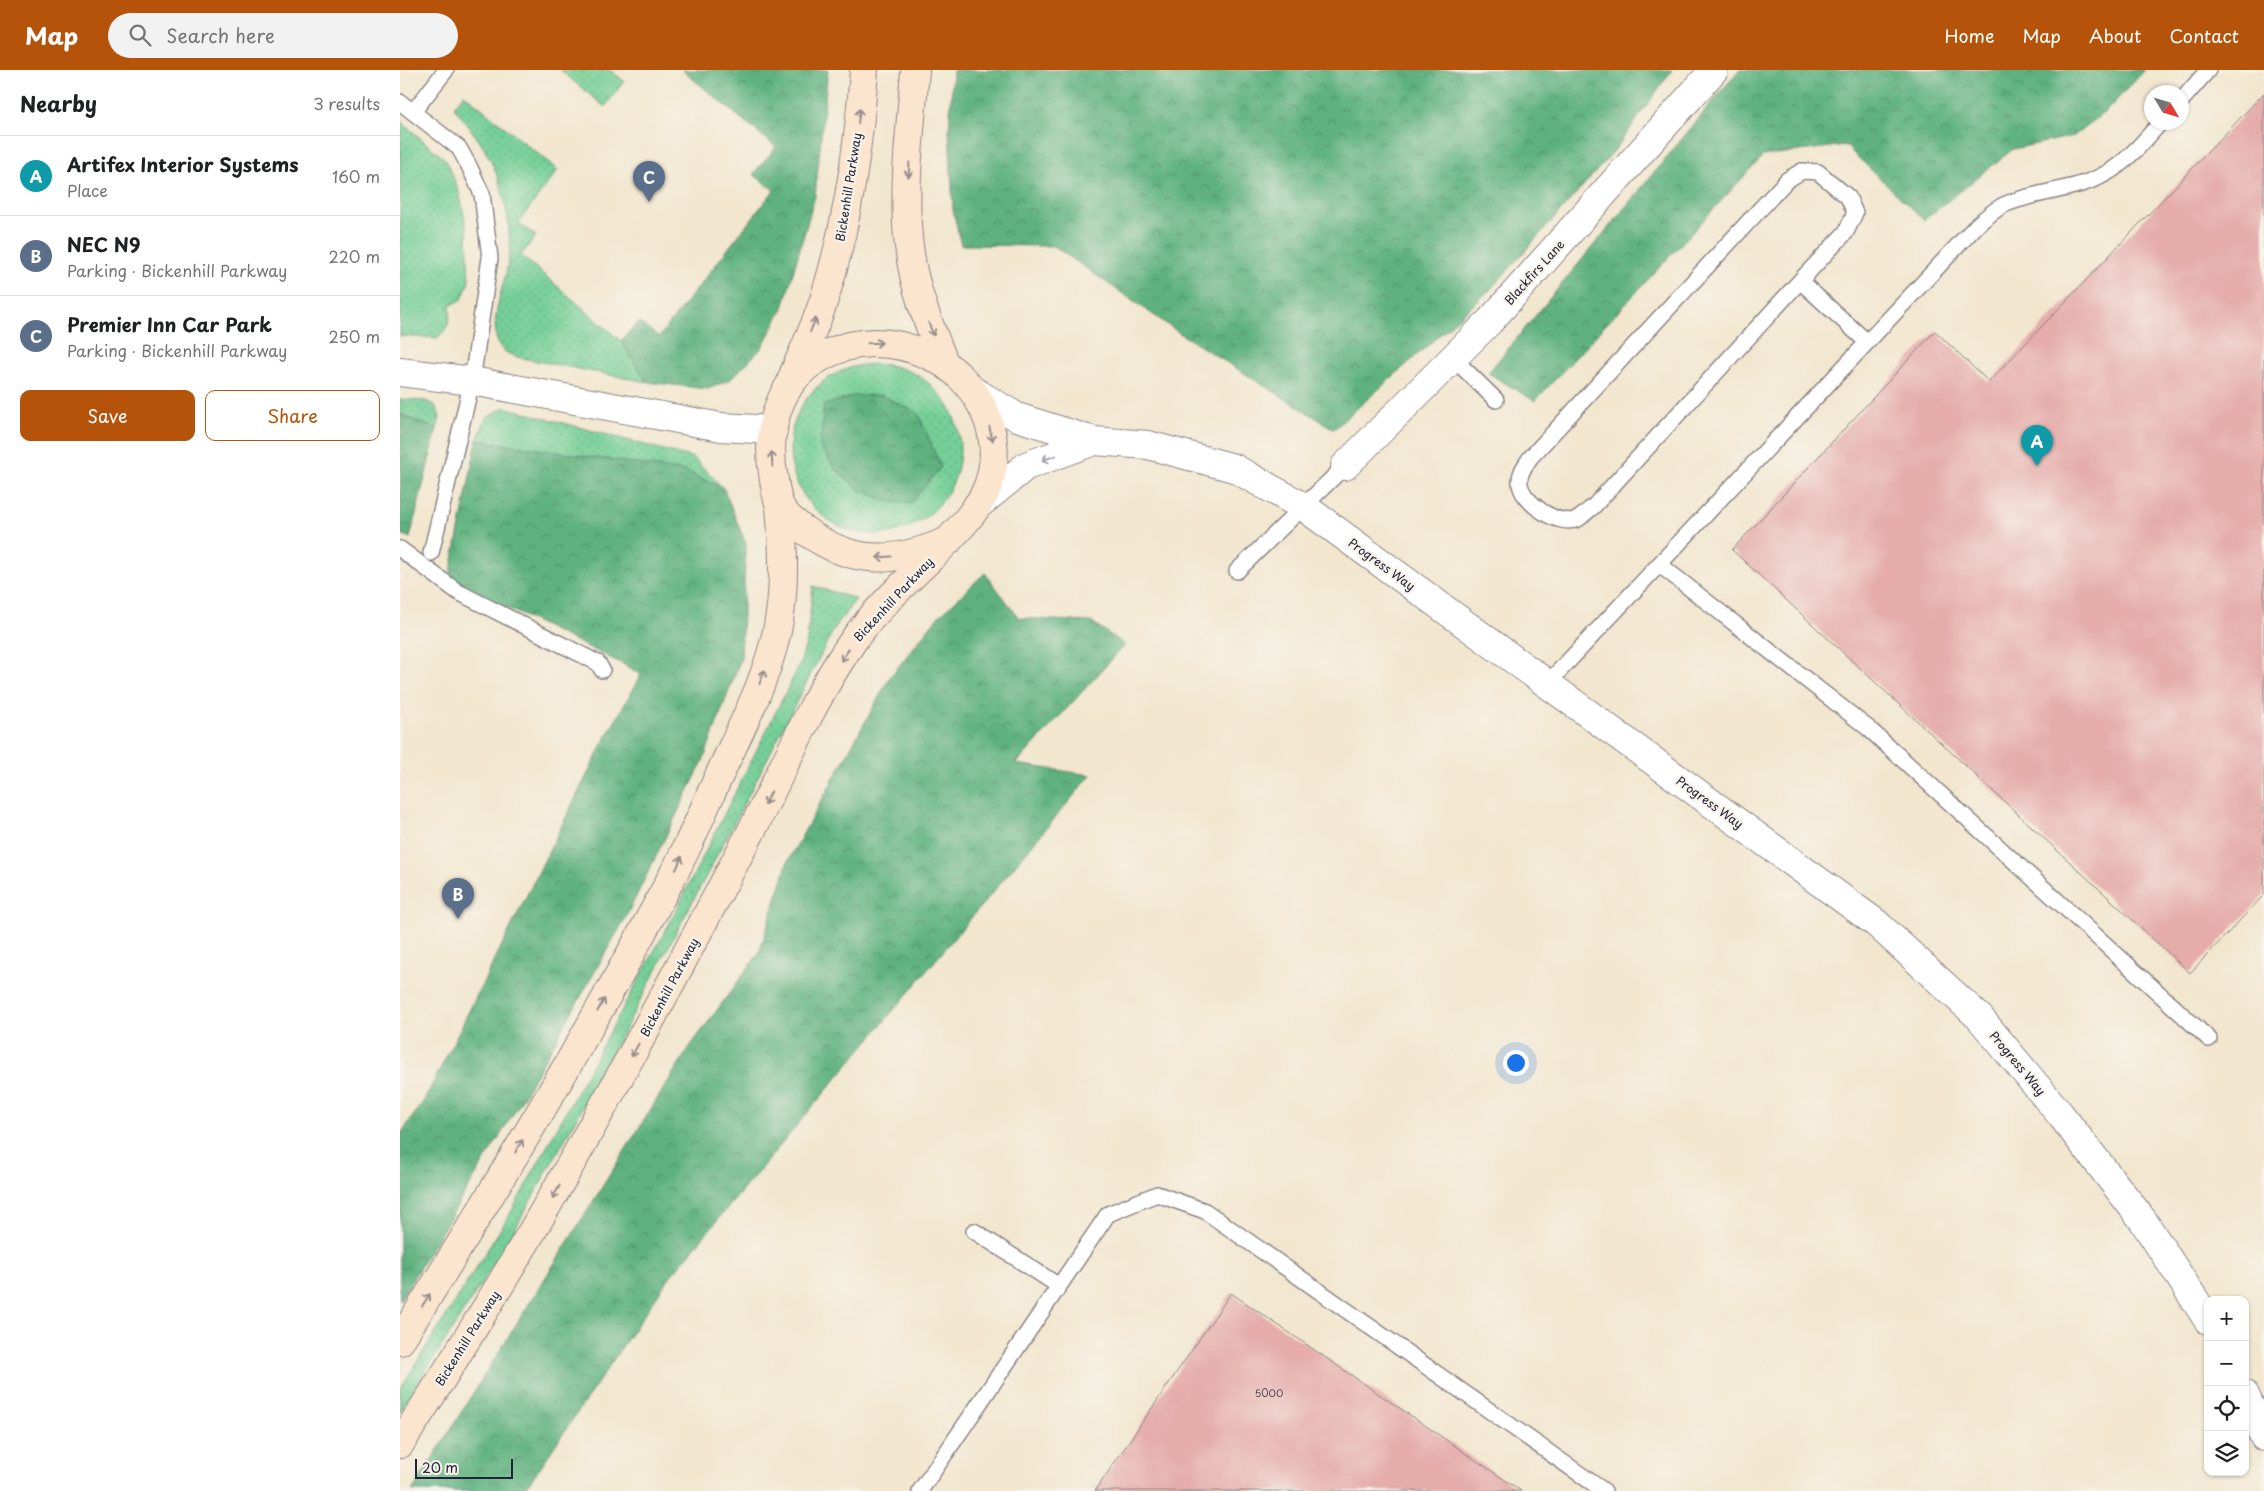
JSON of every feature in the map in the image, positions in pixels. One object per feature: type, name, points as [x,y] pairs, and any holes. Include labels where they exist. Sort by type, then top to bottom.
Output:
[{"type":"main road","name":"Bickenhill Parkway","points":[[780,507],[771,458],[773,430],[779,405],[826,295],[838,249],[850,194],[864,70]]},
{"type":"main road","points":[[915,70],[906,211],[910,253],[922,307],[944,362]]},
{"type":"main road","points":[[788,386],[801,369],[822,356],[846,345],[881,342],[918,350],[944,362]]},
{"type":"main road","name":"Bickenhill Parkway","points":[[400,1444],[455,1360],[547,1208],[653,1018],[819,696],[857,636],[899,589],[963,526],[988,485],[994,444],[988,418],[965,381],[944,362]]},
{"type":"main road","points":[[780,507],[793,522],[824,544],[862,558],[881,558],[921,552],[948,541]]},
{"type":"main road","points":[[400,1341],[470,1230],[578,1045],[679,862],[760,684],[772,649],[780,615],[784,558],[780,507]]},
{"type":"street","name":"Blackfirs Lane","points":[[1345,466],[1490,321],[1714,70]]},
{"type":"street","points":[[400,372],[472,381],[721,427],[773,430]]},
{"type":"street","name":"Progress Way","points":[[972,390],[1017,416],[1094,442],[1148,445],[1234,468],[1304,507],[1876,923],[1979,1017],[2060,1114],[2142,1219],[2204,1314]]},
{"type":"street","name":"Progress Way","points":[[976,506],[1026,466],[1094,442]]},
{"type":"street","points":[[2249,1404],[2264,1437]]},
{"type":"lane","points":[[413,112],[446,70]]},
{"type":"lane","points":[[2189,92],[2208,70]]},
{"type":"lane","points":[[400,102],[459,148],[482,194],[490,258],[472,381],[431,553]]},
{"type":"lane","points":[[1547,684],[1978,224],[2004,204],[2043,192],[2078,185],[2111,170],[2142,144],[2154,130]]},
{"type":"lane","points":[[1802,171],[1818,172],[1848,197],[1855,214],[1846,232],[1800,281],[1593,507],[1577,520],[1560,521],[1547,516],[1525,495],[1520,485],[1521,473],[1530,458],[1787,180],[1802,171]]},
{"type":"lane","points":[[1800,281],[1867,342]]},
{"type":"lane","points":[[1452,357],[1496,400]]},
{"type":"lane","points":[[1238,571],[1345,466]]},
{"type":"lane","points":[[400,548],[458,592],[598,663],[602,670]]},
{"type":"lane","points":[[1660,565],[1868,728],[2209,1039]]},
{"type":"lane","points":[[920,1491],[1108,1214],[1157,1194],[1205,1211],[1502,1417],[1604,1491]]},
{"type":"lane","points":[[974,1231],[1059,1286]]},
{"type":"green space","points":[[560,70],[610,70],[624,81],[605,107]]},
{"type":"green space","points":[[682,70],[828,70],[815,196],[783,308],[761,349],[730,380],[708,389],[647,382],[621,341],[639,322],[659,337],[774,190],[753,174],[776,147]]},
{"type":"green space","points":[[953,70],[1672,70],[1615,150],[1490,290],[1334,429],[1181,334],[1054,246],[961,245],[953,210],[949,129]]},
{"type":"green space","points":[[1739,70],[2145,70],[2106,111],[2074,136],[2013,149],[1924,220],[1845,145],[1763,156],[1535,401],[1488,373]]},
{"type":"green space","points":[[464,94],[558,170],[518,223],[536,236],[521,255],[621,341],[647,382],[521,358],[507,353],[500,346],[495,326],[509,257],[508,217],[502,190],[493,165],[480,142],[454,107]]},
{"type":"green space","points":[[400,121],[446,160],[459,191],[467,229],[469,282],[462,299],[450,306],[448,324],[437,338],[400,336]]},
{"type":"green space","points":[[883,364],[908,370],[929,383],[941,395],[957,424],[960,449],[959,466],[954,482],[941,503],[929,515],[900,531],[867,534],[842,528],[821,515],[809,503],[793,474],[790,441],[796,416],[809,395],[821,383],[850,367]]},
{"type":"green space","points":[[881,395],[918,413],[941,467],[910,504],[886,501],[858,489],[835,469],[820,446],[824,405],[852,396]]},
{"type":"green space","points":[[400,399],[425,401],[435,405],[440,417],[437,429],[402,415],[400,416]]},
{"type":"green space","points":[[504,407],[694,458],[724,489],[685,471],[477,440],[486,418]]},
{"type":"green space","points":[[401,415],[437,429],[410,538],[400,533]]},
{"type":"green space","points":[[477,440],[685,471],[724,489],[746,544],[741,658],[703,761],[626,917],[524,1096],[400,1300],[400,1135],[425,1099],[605,739],[641,675],[621,663],[449,580]]},
{"type":"green space","points":[[985,573],[1019,618],[1092,622],[1125,645],[1016,764],[1091,775],[669,1278],[524,1491],[412,1491],[689,1048],[759,953],[788,861],[890,677],[937,618]]},
{"type":"green space","points":[[813,586],[856,599],[834,629],[598,1080],[507,1243],[400,1412],[400,1389],[510,1214],[669,924],[800,664],[807,640]]},
{"type":"building","points":[[2264,93],[2264,895],[2190,973],[1732,550],[1935,331],[1989,382]]},
{"type":"building","points":[[1231,1293],[1521,1491],[1095,1491]]},
{"type":"place","name":"Premier Inn Car Park","points":[[649,202]]},
{"type":"place","name":"Artifex Interior Systems","points":[[2037,466]]},
{"type":"place","name":"NEC N9","points":[[458,919]]}]
